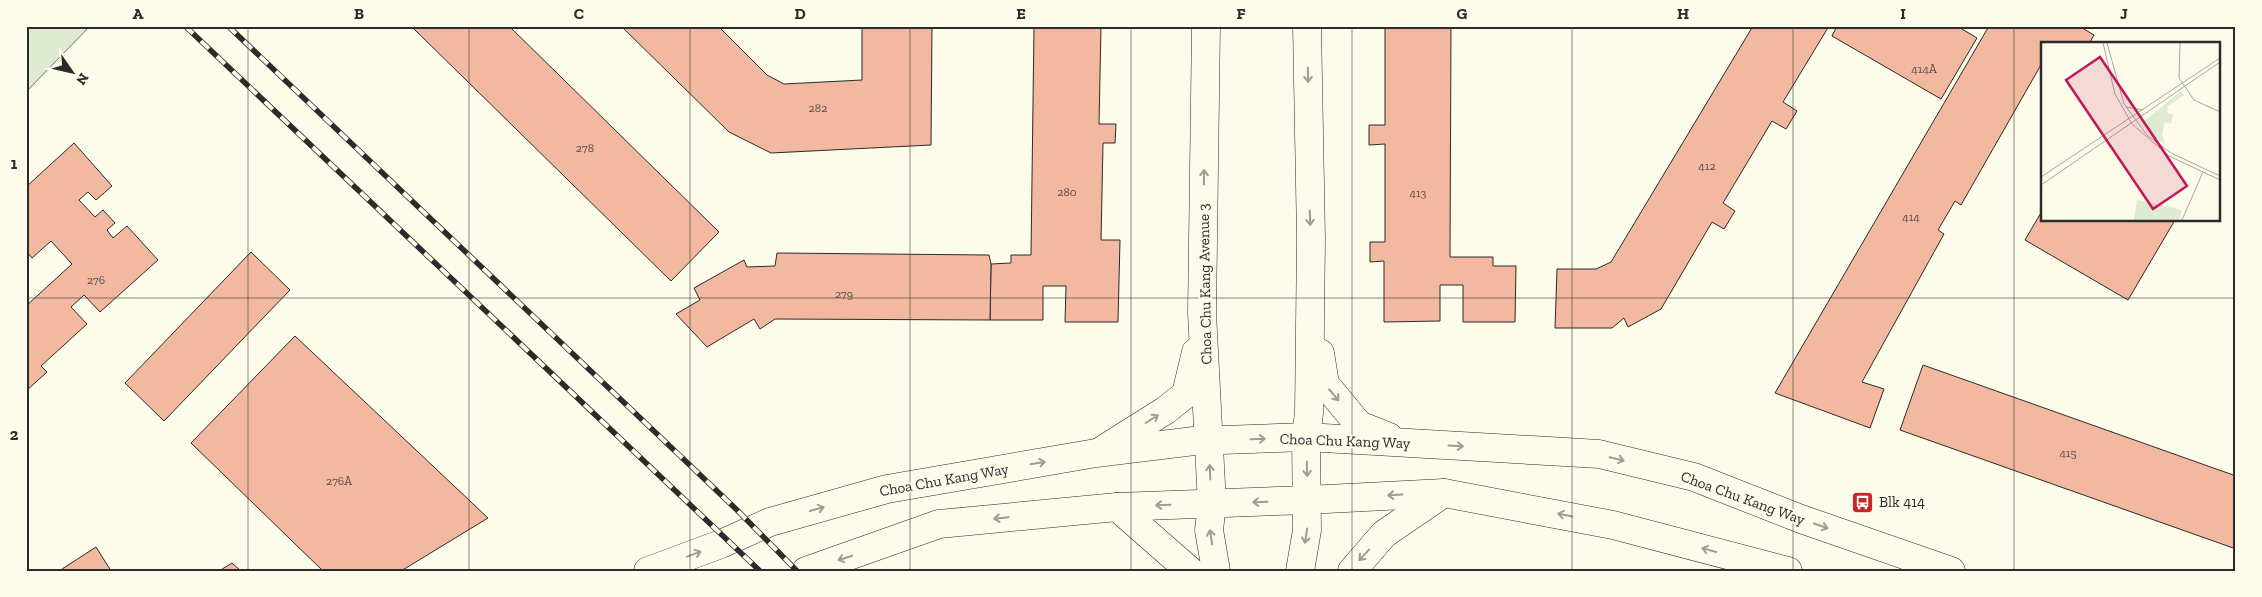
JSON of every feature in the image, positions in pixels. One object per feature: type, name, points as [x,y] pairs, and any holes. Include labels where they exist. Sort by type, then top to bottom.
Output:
[{"type":"main road","name":"Choa Chu Kang Avenue 3","points":[[1206,26],[1202,313],[1212,504],[1209,530],[1216,571]]},
{"type":"main road","points":[[1300,571],[1307,530],[1306,437],[1309,413],[1311,238],[1307,26]]},
{"type":"main road","points":[[1310,298],[1325,384],[1359,425],[1407,444]]},
{"type":"main road","points":[[1096,454],[1166,410],[1186,394],[1195,358],[1202,313]]},
{"type":"main road","name":"Choa Chu Kang Way","points":[[648,571],[722,544],[770,522],[887,490],[1096,454],[1209,441],[1306,437],[1598,454],[1694,477],[1801,519],[1951,571]]},
{"type":"main road","points":[[1352,571],[1384,534],[1444,493]]},
{"type":"main road","points":[[806,571],[939,524],[1117,507],[1444,493],[1613,524],[1788,571]]},
{"type":"main road","points":[[1117,507],[1190,571]]},
{"type":"green space","points":[[26,26],[90,26],[26,92]]},
{"type":"building","points":[[415,26],[509,26],[719,232],[671,281],[413,28]]},
{"type":"building","points":[[621,26],[718,26],[767,75],[784,84],[862,80],[862,26],[932,26],[931,145],[771,153],[729,132]]},
{"type":"building","points":[[1034,26],[1101,26],[1099,124],[1116,124],[1115,143],[1103,143],[1101,240],[1120,240],[1118,322],[1065,322],[1066,286],[1043,286],[1043,320],[990,320],[991,264],[1011,263],[1011,255],[1031,255]]},
{"type":"building","points":[[1385,26],[1451,26],[1450,257],[1493,257],[1493,266],[1516,266],[1515,322],[1463,322],[1463,285],[1440,285],[1440,321],[1384,322],[1384,261],[1370,262],[1370,242],[1385,242],[1385,144],[1369,145],[1369,125],[1385,125]]},
{"type":"building","points":[[1753,26],[1829,26],[1783,102],[1797,111],[1786,129],[1772,121],[1723,203],[1735,211],[1724,229],[1712,222],[1661,309],[1628,327],[1624,318],[1612,328],[1555,328],[1557,269],[1596,269],[1611,262]]},
{"type":"building","points":[[1837,26],[1957,26],[1977,38],[1941,99],[1832,36]]},
{"type":"building","points":[[1989,26],[2079,26],[2094,35],[2090,42],[2041,42],[2041,65],[1961,205],[1955,201],[1938,230],[1944,234],[1862,382],[1884,389],[1870,428],[1775,393]]},
{"type":"building","points":[[74,143],[112,186],[96,200],[88,192],[79,200],[95,217],[103,210],[115,223],[107,230],[113,238],[127,226],[158,260],[100,312],[84,295],[71,307],[87,324],[41,366],[47,372],[26,391],[26,306],[72,264],[51,241],[32,258],[26,251],[26,187]]},
{"type":"building","points":[[2041,213],[2041,221],[2174,221],[2128,300],[2025,240]]},
{"type":"building","points":[[251,252],[290,290],[164,421],[125,383]]},
{"type":"building","points":[[777,253],[989,255],[991,264],[990,320],[775,319],[760,329],[754,319],[707,347],[676,314],[700,300],[694,288],[744,260],[747,267],[775,266]]},
{"type":"building","points":[[295,336],[488,518],[401,571],[323,571],[191,443]]},
{"type":"building","points":[[1923,365],[2236,476],[2236,549],[1900,430]]},
{"type":"building","points":[[96,547],[111,571],[59,571]]},
{"type":"building","points":[[232,563],[241,571],[219,571]]},
{"type":"railway","points":[[185,26],[760,571]]},
{"type":"railway","points":[[228,26],[737,510],[797,571]]},
{"type":"place","name":"Blk 414","points":[[1863,502]]}]
